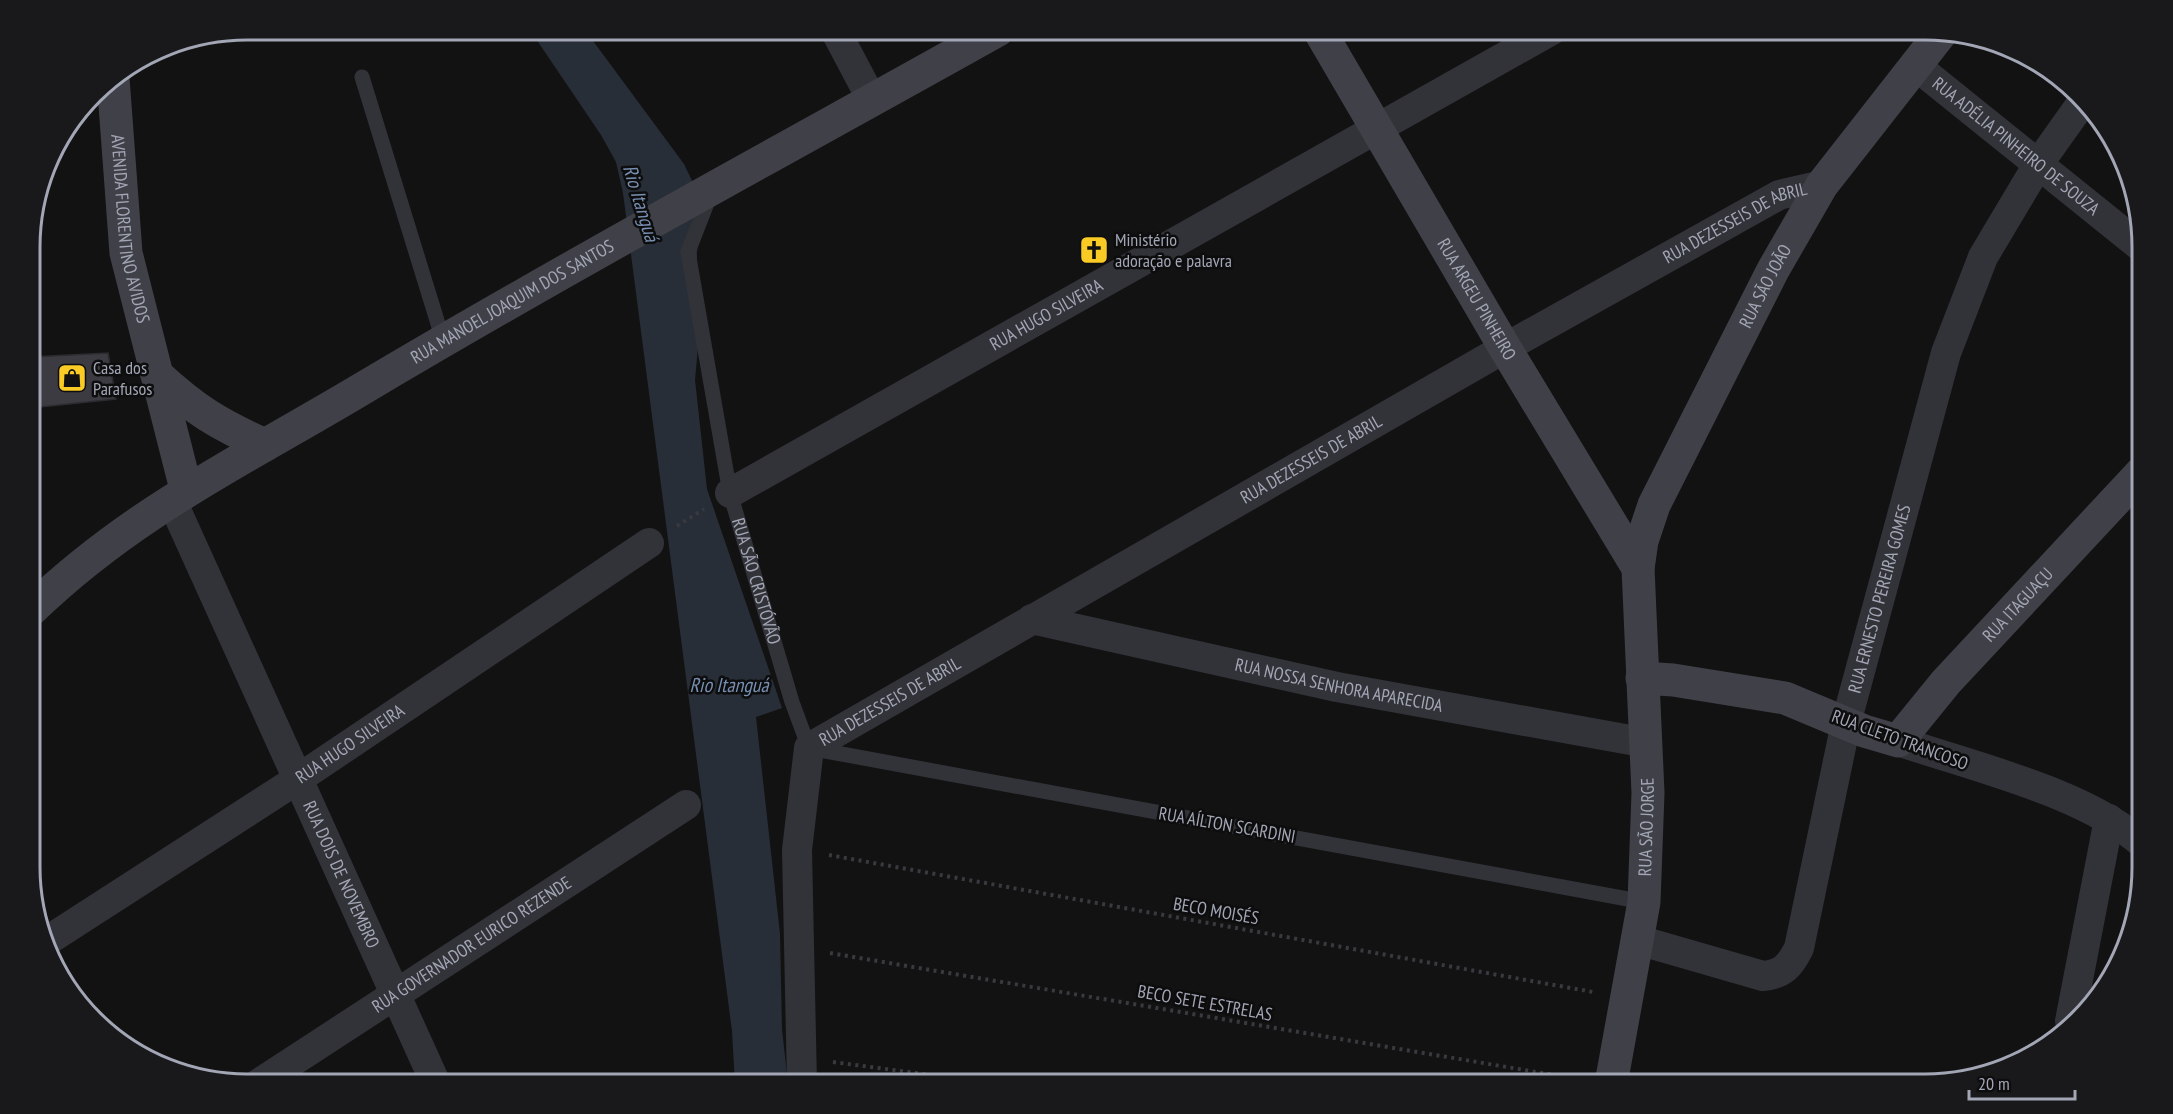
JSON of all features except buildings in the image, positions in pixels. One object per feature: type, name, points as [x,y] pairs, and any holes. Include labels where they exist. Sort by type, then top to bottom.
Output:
[{"type":"main road","name":"RUA MANOEL JOAQUIM DOS SANTOS","points":[[40,601],[91,555],[179,495],[443,340],[980,40]]},
{"type":"main road","name":"RUA ARGEU PINHEIRO","points":[[1325,40],[1505,348],[1638,568]]},
{"type":"main road","name":"RUA SÃO JOÃO","points":[[1638,568],[1642,541],[1654,505],[1773,270],[1822,185],[1935,41]]},
{"type":"main road","name":"AVENIDA FLORENTINO AVIDOS","points":[[114,89],[126,253],[157,375],[179,495]]},
{"type":"main road","points":[[157,375],[193,407],[222,426],[265,445]]},
{"type":"main road","name":"RUA ITAGUAÇU","points":[[1898,741],[1946,682],[2132,483]]},
{"type":"main road","name":"RUA SÃO JORGE","points":[[1600,1073],[1629,998],[1644,902],[1648,841],[1647,743],[1638,568]]},
{"type":"main road","name":"RUA CLETO TRANCOSO","points":[[1642,678],[1673,680],[1785,698],[1898,741]]},
{"type":"street","points":[[840,40],[872,100]]},
{"type":"street","name":"RUA HUGO SILVEIRA","points":[[722,498],[1534,40]]},
{"type":"street","name":"RUA ADÉLIA PINHEIRO DE SOUZA","points":[[1916,66],[2132,239]]},
{"type":"street","name":"RUA ERNESTO PEREIRA GOMES","points":[[1638,940],[1763,976],[1778,974],[1791,965],[1799,948],[1846,723],[1946,353],[1983,257],[2039,163],[2078,107]]},
{"type":"street","name":"RUA DEZESSEIS DE ABRIL","points":[[809,748],[1505,348],[1779,195],[1822,185]]},
{"type":"street","name":"RUA DOIS DE NOVEMBRO","points":[[179,495],[298,779],[431,1074]]},
{"type":"street","name":"RUA HUGO SILVEIRA","points":[[53,937],[298,779],[649,543]]},
{"type":"street","name":"RUA NOSSA SENHORA APARECIDA","points":[[1032,619],[1337,687],[1647,743]]},
{"type":"street","name":"RUA CLETO TRANCOSO","points":[[1898,741],[2061,796],[2109,819],[2132,836]]},
{"type":"street","name":"RUA SÃO CRISTÓVÃO","points":[[803,1071],[797,850],[809,748]]},
{"type":"street","name":"RUA GOVERNADOR EURICO REZENDE","points":[[273,1074],[686,805]]},
{"type":"street","points":[[2072,1012],[2109,819]]},
{"type":"lane","points":[[362,76],[443,340]]},
{"type":"lane","name":"RUA SÃO CRISTÓVÃO","points":[[706,194],[688,252],[722,498],[809,748]]},
{"type":"lane","name":"RUA AÍLTON SCARDINI","points":[[809,748],[1644,902]]},
{"type":"path","points":[[675,527],[722,498]]},
{"type":"path","name":"BECO MOISÉS","points":[[797,850],[1629,998]]},
{"type":"path","name":"BECO SETE ESTRELAS","points":[[800,948],[1545,1073]]},
{"type":"path","points":[[803,1071],[843,1074]]},
{"type":"water","name":"Rio Itanguá","points":[[537,40],[592,40],[684,164],[695,187],[701,226],[697,252],[698,347],[695,380],[707,489],[782,708],[756,717],[780,934],[782,1029],[787,1074],[734,1074],[732,1031],[623,193],[616,162],[601,135]]},
{"type":"place","name":"Ministério adoração e palavra","points":[[1094,250]]},
{"type":"place","name":"Casa dos Parafusos","points":[[72,378]]}]
